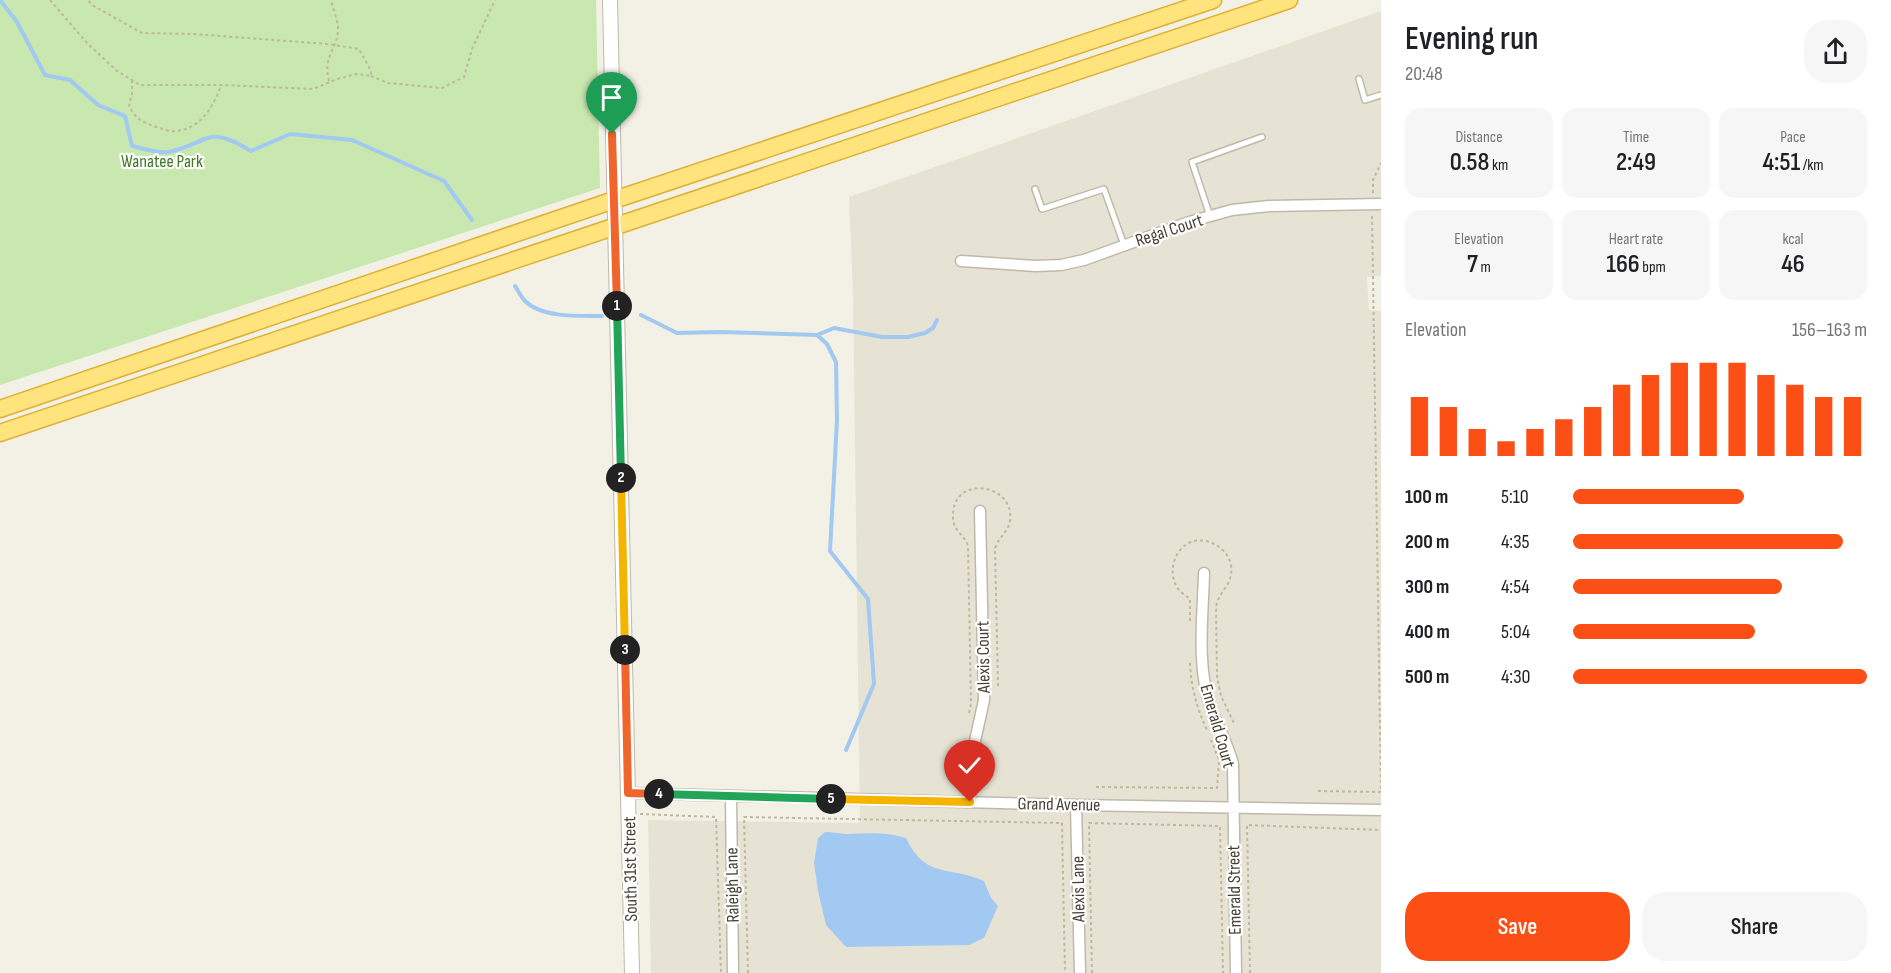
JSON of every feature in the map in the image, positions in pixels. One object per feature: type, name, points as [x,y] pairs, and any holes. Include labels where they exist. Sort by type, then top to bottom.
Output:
[{"type":"highway","points":[[0,409],[614,200],[1213,0]]},
{"type":"highway","points":[[0,433],[1289,0]]},
{"type":"street","name":"South 31st Street","points":[[610,0],[632,973]]},
{"type":"street","name":"Regal Court","points":[[961,261],[1036,266],[1061,265],[1084,260],[1189,222],[1232,210],[1269,206],[1377,207]]},
{"type":"street","name":"Alexis Court","points":[[970,802],[971,759],[984,700],[980,511]]},
{"type":"street","name":"Emerald Court","points":[[1204,573],[1202,666],[1211,708],[1228,745],[1233,764],[1232,807]]},
{"type":"street","name":"Grand Avenue","points":[[628,793],[1076,805],[1381,810]]},
{"type":"street","name":"Raleigh Lane","points":[[731,796],[733,973]]},
{"type":"street","name":"Alexis Lane","points":[[1076,805],[1080,973]]},
{"type":"street","name":"Emerald Street","points":[[1232,807],[1236,973]]},
{"type":"lane","points":[[1359,79],[1365,100],[1381,95]]},
{"type":"lane","points":[[1210,216],[1191,162],[1262,136]]},
{"type":"lane","points":[[1035,189],[1042,209],[1104,189],[1124,245]]},
{"type":"path","points":[[50,0],[87,43],[117,71],[140,85],[221,85],[313,89],[356,74],[370,76],[388,83],[442,88],[464,77],[472,49],[495,0]]},
{"type":"path","points":[[88,0],[92,5],[142,33],[193,34],[359,49],[371,71],[370,76]]},
{"type":"path","points":[[330,82],[327,71],[328,58],[338,30],[331,0]]},
{"type":"path","points":[[132,80],[129,106],[133,114],[143,123],[174,132],[193,128],[214,104],[221,85]]},
{"type":"path","points":[[1372,196],[1373,180],[1381,163]]},
{"type":"path","points":[[1318,791],[1381,792],[1377,207]]},
{"type":"path","points":[[637,813],[716,817],[721,973]]},
{"type":"path","points":[[748,973],[744,817],[1062,823],[1065,973]]},
{"type":"path","points":[[1092,973],[1089,823],[1220,826],[1223,973]]},
{"type":"path","points":[[1250,973],[1247,825],[1381,830]]},
{"type":"shaded area","points":[[1381,11],[1381,276],[1367,277],[1369,310],[1381,311],[1381,973],[651,973],[648,820],[860,823],[853,296],[849,197]]},
{"type":"green space","name":"Wanatee Park","points":[[0,0],[596,0],[600,188],[0,385]]},
{"type":"water","points":[[825,832],[871,833],[906,838],[914,851],[930,866],[984,881],[991,898],[998,906],[984,938],[969,945],[846,947],[826,925],[818,891],[814,863],[818,838]]},
{"type":"waterway","points":[[0,0],[17,22],[45,75],[70,80],[98,105],[125,116],[132,146],[155,152],[169,152],[217,137],[226,138],[251,151],[290,134],[352,140],[444,181],[472,220]]},
{"type":"waterway","points":[[515,286],[525,301],[541,311],[562,315],[602,316]]},
{"type":"waterway","points":[[641,315],[677,333],[817,335],[834,328],[882,337],[908,337],[925,333],[933,328],[937,320]]},
{"type":"waterway","points":[[817,335],[827,344],[836,362],[837,420],[830,551],[868,599],[874,684],[846,750]]},
{"type":"route","points":[[612,134],[628,793],[970,802]]}]
